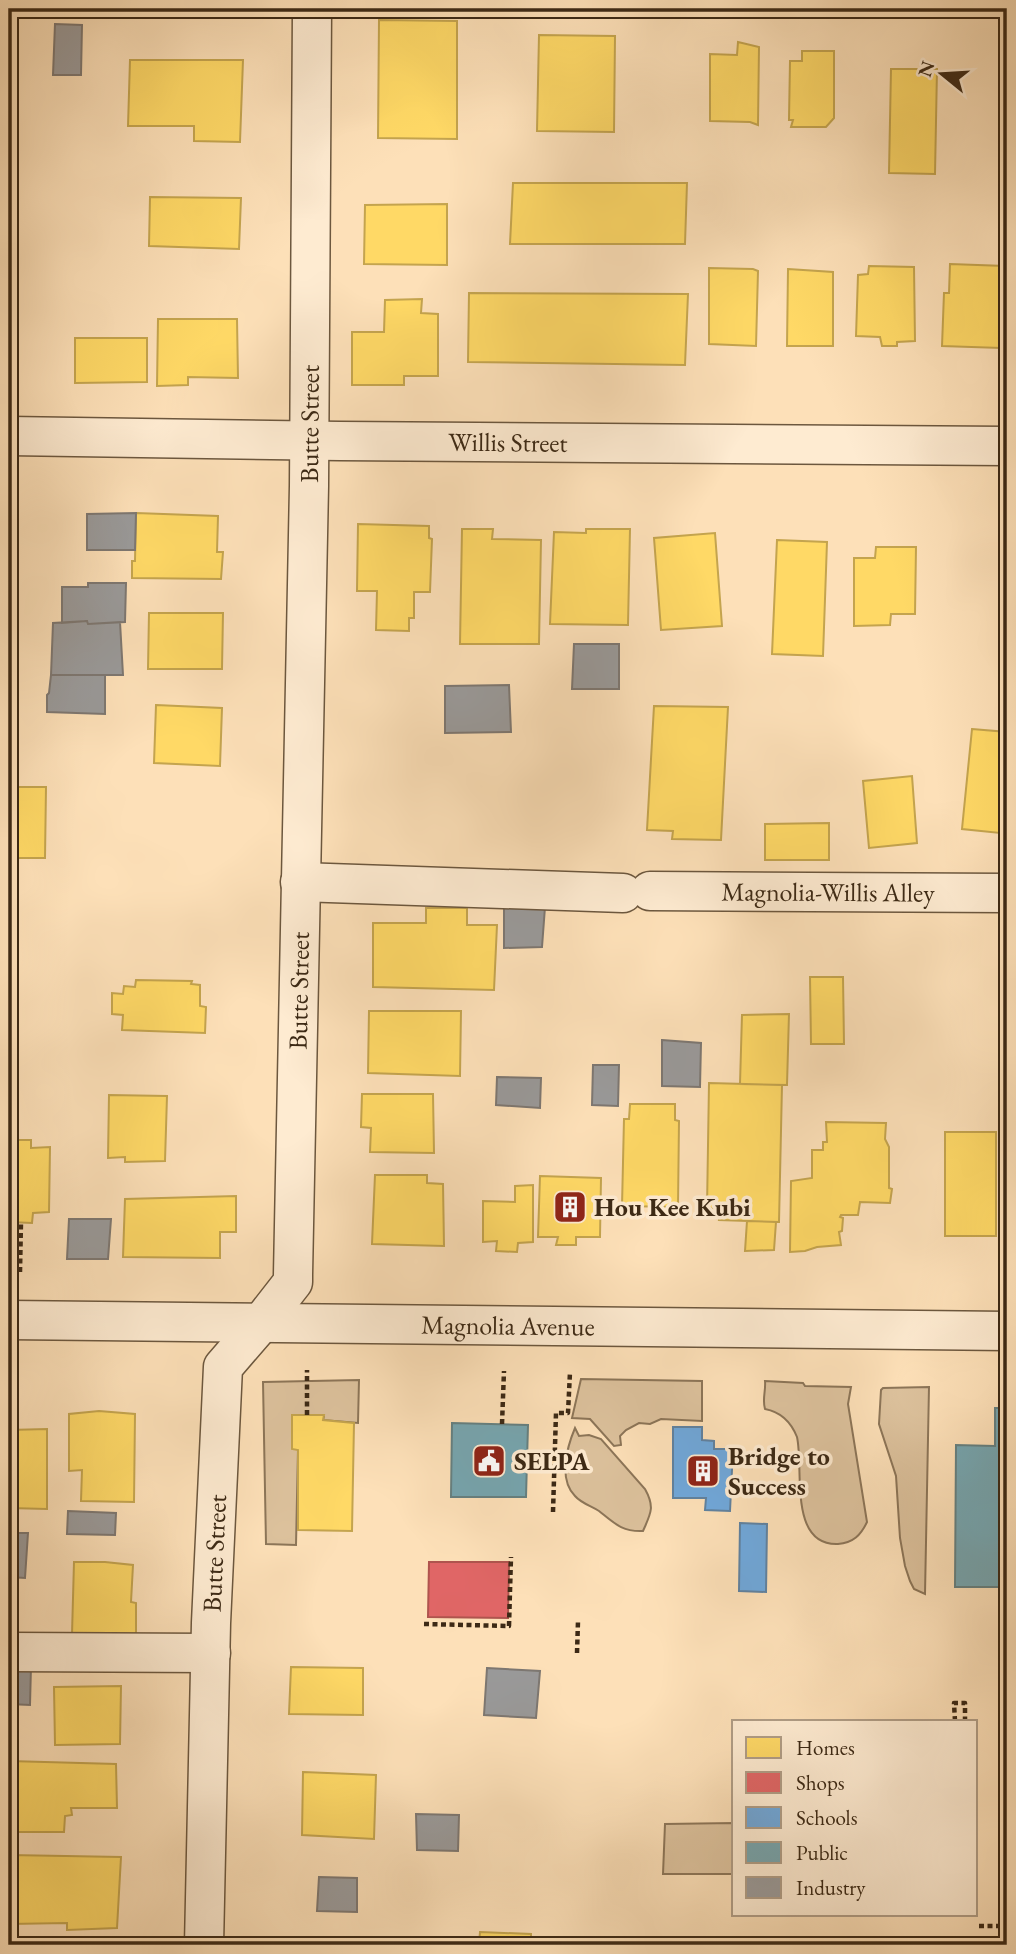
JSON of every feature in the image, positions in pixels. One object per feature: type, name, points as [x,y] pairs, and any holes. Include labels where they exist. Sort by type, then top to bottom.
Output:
[{"type":"street","name":"Butte Street","points":[[204,1945],[211,1653],[223,1367],[293,1282],[309,440],[312,9]]},
{"type":"street","name":"Willis Street","points":[[9,436],[1007,446]]},
{"type":"street","name":"Magnolia-Willis Alley","points":[[300,882],[637,892],[1007,893]]},
{"type":"street","name":"Magnolia Avenue","points":[[9,1320],[1007,1331]]},
{"type":"street","points":[[9,1652],[211,1653]]},
{"type":"path","points":[[19,1272],[21,1222]]},
{"type":"path","points":[[307,1370],[307,1415]]},
{"type":"path","points":[[502,1424],[504,1371]]},
{"type":"path","points":[[553,1512],[556,1413],[568,1413],[570,1372]]},
{"type":"path","points":[[424,1624],[509,1626],[511,1557]]},
{"type":"path","points":[[577,1653],[578,1621]]},
{"type":"path","points":[[955,1720],[954,1703],[965,1703],[965,1720]]},
{"type":"path","points":[[979,1926],[1007,1926]]},
{"type":"shaded area","points":[[581,1379],[702,1381],[702,1421],[661,1419],[650,1424],[639,1423],[620,1436],[621,1445],[614,1446],[590,1419],[572,1418]]},
{"type":"shaded area","points":[[359,1380],[358,1423],[323,1420],[324,1416],[298,1450],[296,1545],[266,1544],[263,1382]]},
{"type":"shaded area","points":[[765,1381],[803,1383],[805,1386],[851,1387],[848,1404],[867,1522],[852,1540],[838,1544],[822,1541],[811,1532],[801,1503],[797,1437],[785,1418],[765,1409]]},
{"type":"shaded area","points":[[929,1387],[925,1594],[914,1589],[905,1566],[900,1538],[896,1476],[879,1424],[883,1388]]},
{"type":"shaded area","points":[[575,1428],[579,1436],[589,1435],[601,1439],[645,1489],[651,1510],[643,1531],[619,1526],[580,1501],[570,1489],[565,1472],[569,1444]]},
{"type":"shaded area","points":[[732,1823],[732,1874],[663,1874],[665,1824]]},
{"type":"building: Homes","points":[[379,20],[457,21],[457,139],[378,138]]},
{"type":"building: Homes","points":[[539,35],[615,36],[614,132],[537,131]]},
{"type":"building: Homes","points":[[738,42],[759,47],[758,125],[750,122],[710,121],[710,54],[737,55]]},
{"type":"building: Homes","points":[[802,51],[834,51],[834,118],[826,127],[791,127],[793,120],[789,120],[790,61],[802,61]]},
{"type":"building: Homes","points":[[130,60],[243,60],[240,142],[194,141],[194,126],[128,126]]},
{"type":"building: Homes","points":[[891,69],[937,69],[935,174],[889,173]]},
{"type":"building: Homes","points":[[513,183],[687,183],[685,244],[510,244]]},
{"type":"building: Homes","points":[[150,197],[241,198],[239,249],[149,246]]},
{"type":"building: Homes","points":[[447,204],[447,265],[364,264],[365,205]]},
{"type":"building: Homes","points":[[950,264],[1005,266],[1001,348],[942,346],[944,293],[949,293]]},
{"type":"building: Homes","points":[[869,266],[914,267],[915,341],[897,342],[897,346],[882,346],[880,337],[856,336],[858,275],[868,274]]},
{"type":"building: Homes","points":[[709,268],[758,271],[756,346],[709,344]]},
{"type":"building: Homes","points":[[788,269],[833,272],[833,346],[787,346]]},
{"type":"building: Homes","points":[[469,293],[688,294],[685,365],[468,362]]},
{"type":"building: Homes","points":[[422,299],[421,313],[438,314],[438,376],[404,376],[404,385],[352,385],[352,332],[384,332],[385,300]]},
{"type":"building: Homes","points":[[158,319],[237,319],[238,378],[188,377],[188,385],[157,386]]},
{"type":"building: Homes","points":[[75,338],[147,338],[147,382],[75,383]]},
{"type":"building: Homes","points":[[136,513],[218,516],[217,552],[223,552],[221,579],[132,578]]},
{"type":"building: Homes","points":[[358,524],[429,526],[429,538],[432,539],[430,592],[414,592],[414,618],[409,618],[409,631],[376,630],[377,591],[357,591]]},
{"type":"building: Homes","points":[[462,529],[493,529],[492,539],[541,540],[539,644],[460,644]]},
{"type":"building: Homes","points":[[586,529],[630,529],[628,625],[550,624],[554,532],[586,533]]},
{"type":"building: Homes","points":[[715,533],[722,626],[661,630],[654,538]]},
{"type":"building: Homes","points":[[777,540],[827,542],[823,656],[772,654]]},
{"type":"building: Homes","points":[[876,547],[916,547],[915,614],[891,614],[890,625],[854,626],[854,558],[875,558]]},
{"type":"building: Homes","points":[[149,613],[223,613],[222,669],[148,669]]},
{"type":"building: Homes","points":[[156,705],[222,708],[220,766],[154,763]]},
{"type":"building: Homes","points":[[654,706],[728,707],[721,840],[672,839],[673,831],[647,830]]},
{"type":"building: Homes","points":[[972,729],[1007,732],[1000,833],[962,829]]},
{"type":"building: Homes","points":[[9,732],[16,732],[16,787],[46,787],[45,858],[9,858]]},
{"type":"building: Homes","points":[[912,776],[917,843],[869,848],[863,781]]},
{"type":"building: Homes","points":[[829,823],[829,860],[765,860],[765,824]]},
{"type":"building: Homes","points":[[426,908],[467,908],[467,925],[497,925],[494,990],[373,987],[373,923],[426,923]]},
{"type":"building: Homes","points":[[810,977],[843,977],[844,1044],[811,1044]]},
{"type":"building: Homes","points":[[136,980],[192,981],[191,984],[200,985],[200,1006],[206,1007],[205,1033],[122,1030],[123,1015],[112,1014],[112,993],[123,994],[124,986],[135,987]]},
{"type":"building: Homes","points":[[369,1011],[461,1011],[460,1076],[368,1073]]},
{"type":"building: Homes","points":[[789,1014],[787,1085],[740,1084],[742,1015]]},
{"type":"building: Homes","points":[[709,1083],[782,1085],[779,1222],[719,1220],[721,1209],[707,1208]]},
{"type":"building: Homes","points":[[362,1094],[433,1094],[434,1153],[370,1152],[371,1128],[361,1127]]},
{"type":"building: Homes","points":[[109,1095],[167,1096],[165,1161],[125,1162],[125,1157],[108,1158]]},
{"type":"building: Homes","points":[[630,1104],[675,1104],[675,1120],[679,1121],[678,1207],[622,1206],[624,1119],[629,1119]]},
{"type":"building: Homes","points":[[826,1122],[886,1123],[889,1188],[892,1189],[890,1203],[860,1202],[858,1215],[841,1215],[841,1245],[790,1252],[791,1181],[812,1178],[812,1150],[823,1150],[823,1142],[827,1142]]},
{"type":"building: Homes","points":[[945,1132],[996,1132],[996,1236],[945,1236]]},
{"type":"building: Homes","points":[[9,1140],[31,1140],[31,1148],[50,1147],[49,1212],[33,1213],[32,1223],[9,1222]]},
{"type":"building: Homes","points":[[375,1175],[427,1175],[427,1183],[443,1184],[444,1246],[372,1244]]},
{"type":"building: Homes","name":"Hou Kee Kubi","points":[[540,1176],[601,1178],[600,1237],[576,1237],[576,1245],[556,1245],[558,1237],[538,1237]]},
{"type":"building: Homes","points":[[533,1185],[533,1242],[518,1243],[517,1252],[496,1251],[497,1241],[483,1242],[483,1201],[515,1202],[515,1186]]},
{"type":"building: Homes","points":[[236,1196],[236,1232],[220,1232],[220,1258],[123,1257],[125,1199]]},
{"type":"building: Homes","points":[[747,1221],[776,1222],[774,1250],[745,1251]]},
{"type":"building: Homes","points":[[99,1411],[135,1414],[134,1502],[81,1501],[82,1470],[69,1471],[69,1414]]},
{"type":"building: Homes","points":[[292,1415],[324,1415],[323,1420],[354,1423],[352,1531],[298,1530],[298,1450],[292,1449]]},
{"type":"building: Homes","points":[[47,1429],[47,1509],[9,1508],[9,1430]]},
{"type":"building: Homes","points":[[74,1562],[133,1565],[131,1602],[136,1603],[136,1636],[72,1634]]},
{"type":"building: Homes","points":[[291,1667],[363,1668],[363,1715],[289,1714]]},
{"type":"building: Homes","points":[[121,1686],[120,1744],[55,1745],[54,1687]]},
{"type":"building: Homes","points":[[9,1761],[116,1764],[117,1808],[71,1808],[72,1815],[65,1816],[64,1832],[9,1832]]},
{"type":"building: Homes","points":[[303,1772],[376,1775],[374,1839],[302,1835]]},
{"type":"building: Homes","points":[[9,1855],[121,1857],[117,1928],[67,1930],[67,1923],[9,1924]]},
{"type":"building: Homes","points":[[480,1932],[531,1934],[531,1945],[479,1945]]},
{"type":"building: Shops","points":[[429,1562],[509,1562],[508,1618],[428,1617]]},
{"type":"building: Schools","name":"Bridge to Success","points":[[673,1427],[702,1427],[702,1440],[714,1441],[714,1449],[733,1449],[730,1511],[705,1510],[706,1498],[673,1498]]},
{"type":"building: Schools","points":[[740,1523],[767,1524],[766,1592],[739,1591]]},
{"type":"building: Public","points":[[995,1408],[1007,1408],[1007,1587],[955,1587],[956,1445],[995,1446]]},
{"type":"building: Public","name":"SELPA","points":[[452,1423],[528,1425],[526,1497],[451,1497]]},
{"type":"building: Industry","points":[[55,24],[82,25],[81,75],[53,75]]},
{"type":"building: Industry","points":[[136,513],[135,550],[87,550],[87,514]]},
{"type":"building: Industry","points":[[88,583],[126,583],[125,622],[62,623],[62,587],[88,587]]},
{"type":"building: Industry","points":[[87,621],[88,624],[120,622],[123,675],[51,675],[53,623]]},
{"type":"building: Industry","points":[[574,644],[619,644],[619,689],[572,689]]},
{"type":"building: Industry","points":[[51,675],[105,675],[105,714],[47,712]]},
{"type":"building: Industry","points":[[509,685],[511,732],[445,733],[445,686]]},
{"type":"building: Industry","points":[[504,907],[545,907],[542,947],[504,948]]},
{"type":"building: Industry","points":[[662,1040],[701,1043],[700,1087],[662,1086]]},
{"type":"building: Industry","points":[[593,1065],[619,1065],[618,1106],[592,1105]]},
{"type":"building: Industry","points":[[497,1077],[541,1078],[540,1108],[496,1105]]},
{"type":"building: Industry","points":[[69,1219],[111,1219],[108,1259],[67,1259]]},
{"type":"building: Industry","points":[[68,1511],[116,1513],[115,1535],[67,1534]]},
{"type":"building: Industry","points":[[9,1533],[28,1533],[25,1578],[9,1577]]},
{"type":"building: Industry","points":[[9,1665],[31,1666],[30,1705],[9,1704]]},
{"type":"building: Industry","points":[[487,1668],[540,1671],[536,1718],[484,1715]]},
{"type":"building: Industry","points":[[416,1814],[459,1815],[458,1851],[417,1850]]},
{"type":"building: Industry","points":[[319,1877],[357,1878],[357,1912],[317,1911]]},
{"type":"place","name":"Hou Kee Kubi","points":[[570,1207]]},
{"type":"place","name":"SELPA","points":[[489,1461]]},
{"type":"place","name":"Bridge to Success","points":[[703,1471]]}]
